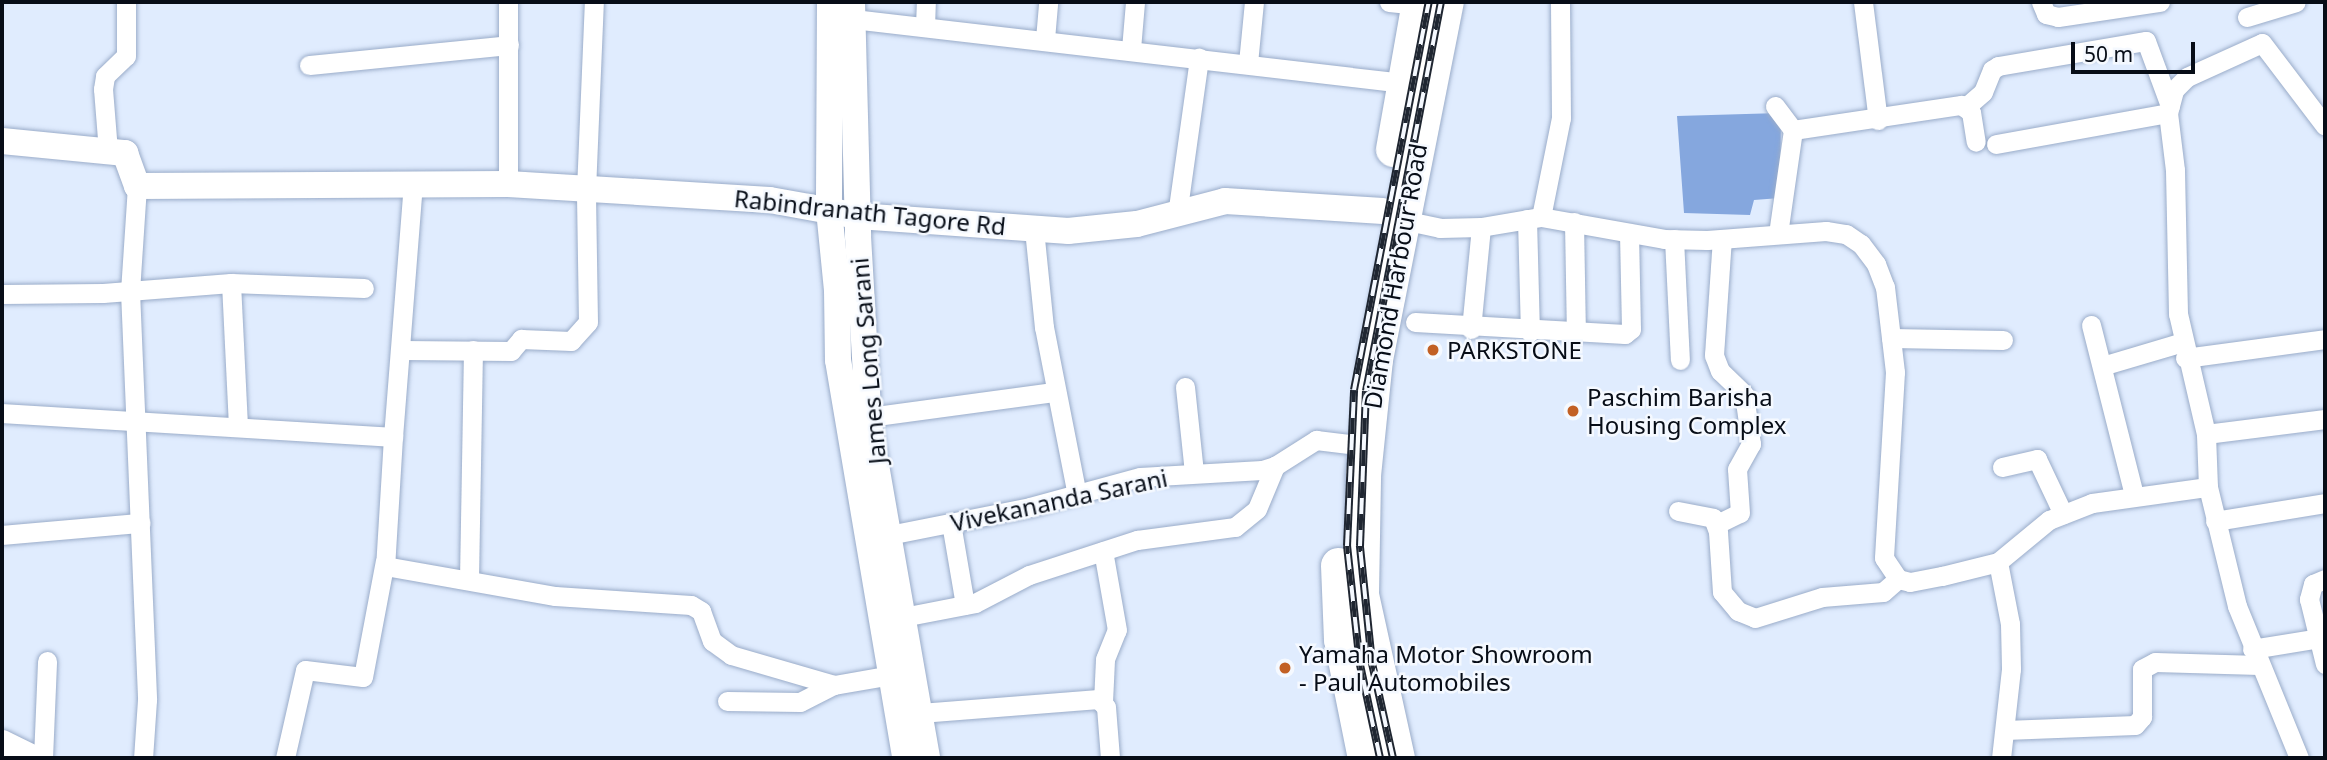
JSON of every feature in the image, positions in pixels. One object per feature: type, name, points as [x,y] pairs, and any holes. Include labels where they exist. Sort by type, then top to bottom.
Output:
[{"type":"highway","name":"Diamond Harbour Road","points":[[1397,758],[1361,594],[1363,475],[1393,216],[1417,84],[1419,3]]},
{"type":"highway","name":"Diamond Harbour Road","points":[[1365,758],[1341,639],[1338,552],[1354,362],[1393,216]]},
{"type":"main road","points":[[841,10],[828,211],[837,290],[838,360],[881,537],[892,675],[905,758]]},
{"type":"main road","name":"James Long Sarani","points":[[841,10],[858,216],[869,417],[881,537],[903,617],[927,758]]},
{"type":"main road","points":[[2,141],[125,153],[137,186]]},
{"type":"main road","name":"Rabindranath Tagore Rd","points":[[137,186],[508,184],[770,200],[858,216],[1034,229],[1105,229],[1177,215],[1206,205],[1242,201],[1393,216]]},
{"type":"main road","points":[[2,743],[33,758]]},
{"type":"street","points":[[108,151],[103,89],[105,76],[126,56],[126,2]]},
{"type":"street","points":[[508,184],[509,2]]},
{"type":"street","points":[[402,350],[511,351],[521,339],[571,341],[588,323],[586,190],[594,2]]},
{"type":"street","points":[[925,27],[926,2]]},
{"type":"street","points":[[1045,39],[1048,2]]},
{"type":"street","points":[[1131,49],[1135,2]]},
{"type":"street","points":[[1248,63],[1254,2]]},
{"type":"street","points":[[1531,332],[1534,218],[1560,118],[1560,2]]},
{"type":"street","points":[[1863,2],[1878,120]]},
{"type":"street","points":[[2041,2],[2050,16],[2082,8],[2160,2]]},
{"type":"street","points":[[2296,2],[2244,9],[2262,43],[2325,126]]},
{"type":"street","points":[[841,10],[925,27],[1417,84]]},
{"type":"street","points":[[1793,130],[1968,106],[1983,92],[1992,70],[1998,66],[2146,41],[2169,109],[2184,350],[2206,434],[2208,487],[2215,521],[2255,657],[2299,758]]},
{"type":"street","points":[[2169,109],[2174,90],[2187,77],[2262,43]]},
{"type":"street","points":[[309,65],[509,45]]},
{"type":"street","points":[[1177,215],[1199,58]]},
{"type":"street","points":[[1775,106],[1793,130],[1778,234]]},
{"type":"street","points":[[1968,106],[1986,143],[2169,109]]},
{"type":"street","points":[[285,758],[305,670],[363,677],[385,561],[402,350],[426,184]]},
{"type":"street","points":[[137,186],[130,291],[147,700],[143,758]]},
{"type":"street","points":[[1393,216],[1440,228],[1481,227],[1534,218],[1674,239],[1722,239],[1826,231],[1846,233],[1861,244],[1876,264],[1885,288],[1896,414],[1884,558],[1898,579],[1910,582],[1998,562],[2063,513],[2134,495],[2208,487]]},
{"type":"street","points":[[1574,222],[1576,333]]},
{"type":"street","points":[[1471,329],[1481,227]]},
{"type":"street","points":[[1034,229],[1055,392],[1077,495]]},
{"type":"street","points":[[1415,322],[1471,329],[1625,334],[1631,329],[1629,233]]},
{"type":"street","points":[[1674,239],[1680,360]]},
{"type":"street","points":[[1717,524],[1738,517],[1739,463],[1751,451],[1744,394],[1720,370],[1713,355],[1722,239]]},
{"type":"street","points":[[231,283],[238,426]]},
{"type":"street","points":[[2,294],[130,291],[231,283],[364,288]]},
{"type":"street","points":[[2091,325],[2134,495]]},
{"type":"street","points":[[1891,338],[2003,340]]},
{"type":"street","points":[[2102,366],[2184,350],[2325,339]]},
{"type":"street","points":[[469,579],[473,350]]},
{"type":"street","points":[[1185,387],[1194,473]]},
{"type":"street","points":[[869,417],[1055,392]]},
{"type":"street","points":[[2,413],[393,437]]},
{"type":"street","points":[[2206,434],[2325,419]]},
{"type":"street","name":"Vivekananda Sarani","points":[[881,537],[1077,495],[1140,477],[1275,466],[1316,440],[1347,444]]},
{"type":"street","points":[[2002,467],[2038,459],[2063,513]]},
{"type":"street","points":[[903,617],[965,605],[1029,575],[1137,540],[1235,527],[1257,509],[1275,466]]},
{"type":"street","points":[[2215,521],[2325,503]]},
{"type":"street","points":[[1678,511],[1706,514],[1717,524],[1722,592],[1738,611],[1755,618],[1822,597],[1883,592],[1898,579]]},
{"type":"street","points":[[2,535],[140,523]]},
{"type":"street","points":[[951,523],[965,605]]},
{"type":"street","points":[[1103,551],[1117,630],[1105,659],[1103,702],[1110,758]]},
{"type":"street","points":[[385,561],[385,566],[555,596],[691,605],[701,611],[719,649],[834,685]]},
{"type":"street","points":[[1998,562],[2010,624],[2005,730],[2001,758]]},
{"type":"street","points":[[2325,579],[2309,590],[2322,638],[2325,664]]},
{"type":"street","points":[[2005,730],[2140,722],[2142,669],[2155,662],[2255,657],[2322,638]]},
{"type":"street","points":[[43,758],[47,661]]},
{"type":"street","points":[[726,701],[800,702],[834,685],[892,675]]},
{"type":"street","points":[[920,713],[1060,700],[1103,702]]},
{"type":"water","points":[[1781,113],[1780,198],[1754,200],[1750,215],[1684,213],[1677,116]]},
{"type":"railway","points":[[1380,758],[1360,665],[1347,546],[1354,390],[1429,2]]},
{"type":"railway","points":[[1393,758],[1372,663],[1360,546],[1366,391],[1441,2]]},
{"type":"place","name":"PARKSTONE","points":[[1433,350]]},
{"type":"place","name":"Paschim Barisha Housing Complex","points":[[1573,411]]},
{"type":"place","name":"Yamaha Motor Showroom - Paul Automobiles","points":[[1285,668]]}]
